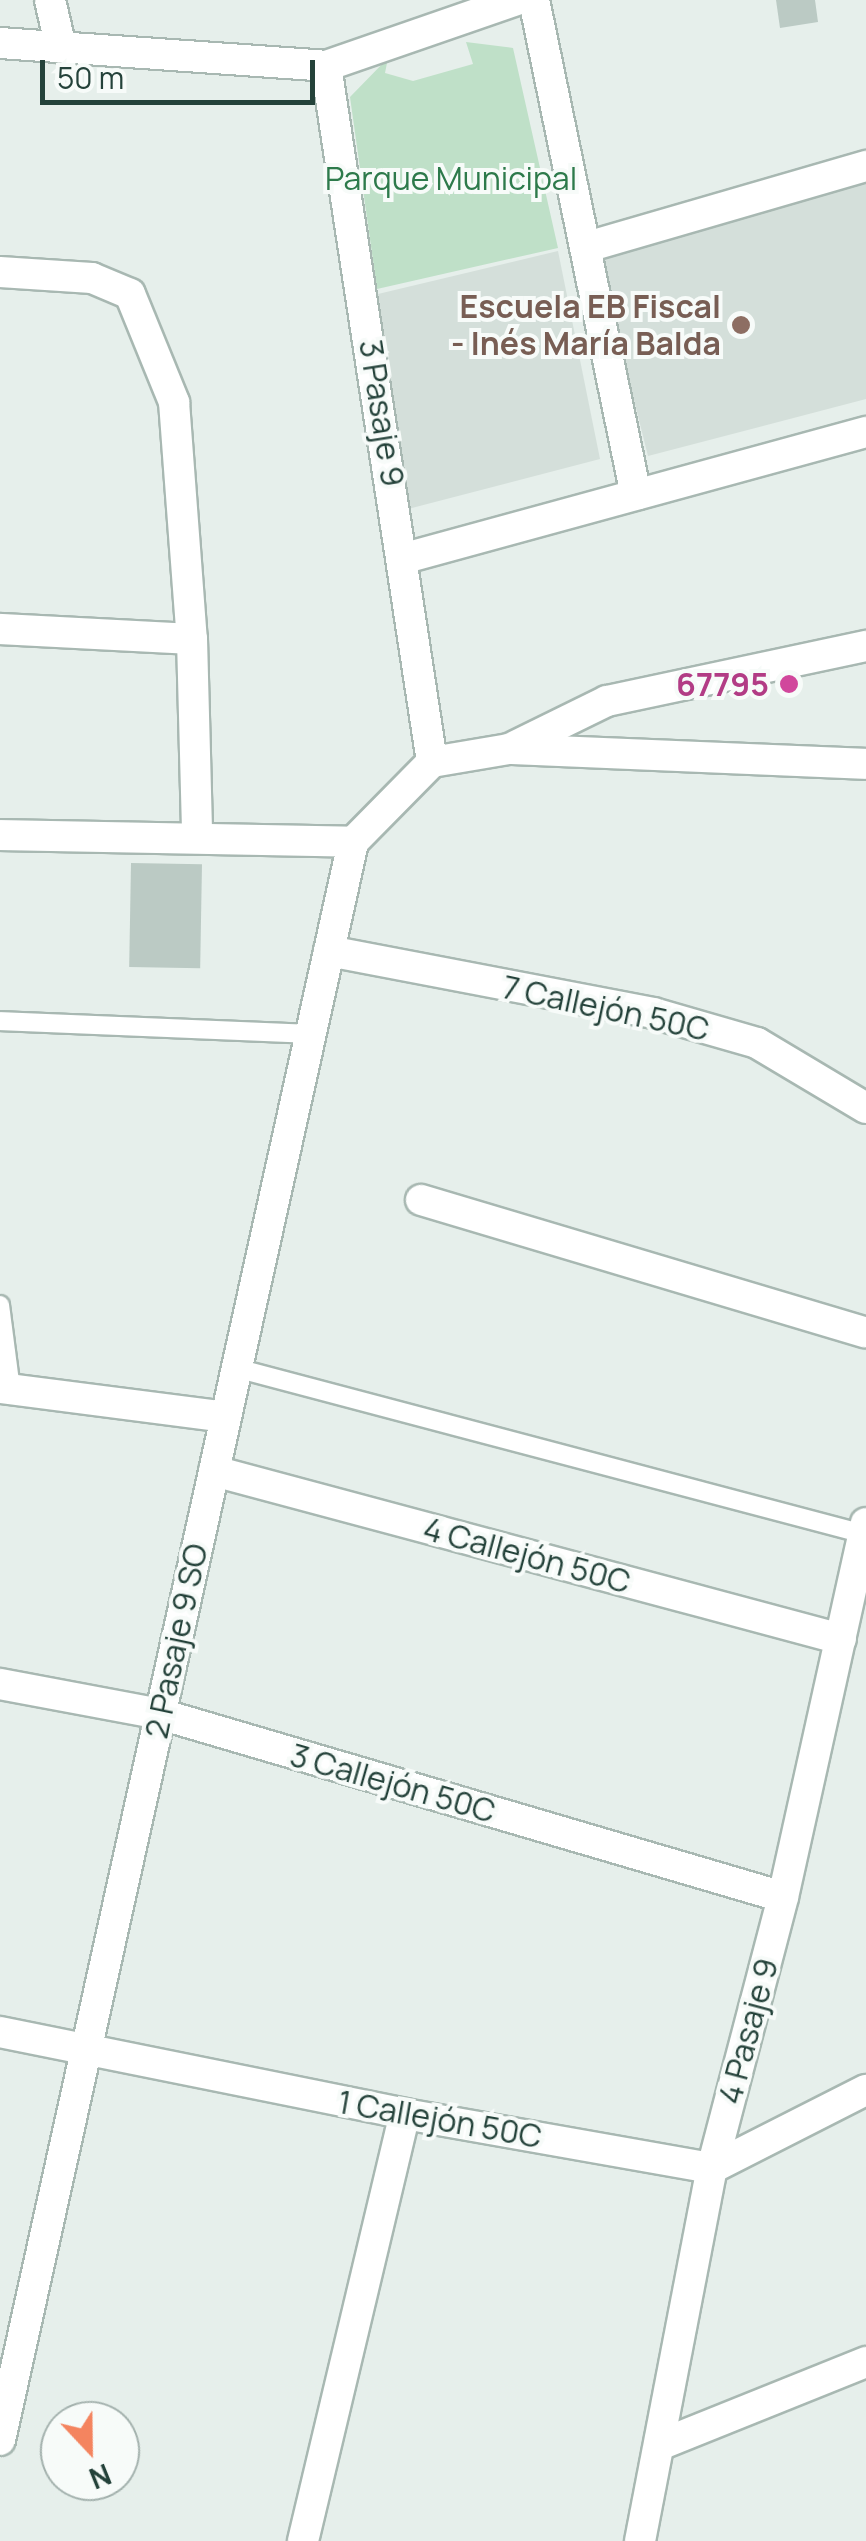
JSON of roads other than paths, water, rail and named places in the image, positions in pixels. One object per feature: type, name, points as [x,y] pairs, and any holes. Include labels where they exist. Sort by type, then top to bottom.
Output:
[{"type":"street","points":[[50,0],[60,48]]},
{"type":"street","points":[[0,43],[326,66],[516,0]]},
{"type":"street","points":[[534,0],[636,495]]},
{"type":"street","name":"3 Pasaje 9","points":[[326,66],[405,558],[432,762]]},
{"type":"street","points":[[586,247],[866,166]]},
{"type":"street","points":[[0,272],[92,278],[130,294],[174,402],[192,639],[197,835]]},
{"type":"street","points":[[405,558],[866,432]]},
{"type":"street","points":[[0,629],[192,639]]},
{"type":"street","points":[[509,749],[607,701],[866,646]]},
{"type":"street","points":[[0,835],[197,835],[353,842],[432,762],[509,749],[866,764]]},
{"type":"street","name":"2 Pasaje 9 SO","points":[[0,2440],[353,842]]},
{"type":"street","name":"7 Callejón 50C","points":[[329,951],[654,1013],[757,1043],[866,1108]]},
{"type":"street","points":[[421,1200],[866,1333]]},
{"type":"street","points":[[6,1389],[226,1418]]},
{"type":"street","name":"4 Callejón 50C","points":[[214,1470],[841,1639]]},
{"type":"street","name":"4 Pasaje 9","points":[[640,2541],[662,2444],[712,2168],[783,1897],[865,1528]]},
{"type":"street","name":"3 Callejón 50C","points":[[0,1684],[160,1714],[783,1897]]},
{"type":"street","name":"1 Callejón 50C","points":[[0,2032],[405,2114],[712,2168]]},
{"type":"street","points":[[712,2168],[866,2090]]},
{"type":"street","points":[[303,2541],[405,2114]]},
{"type":"street","points":[[662,2444],[866,2362]]},
{"type":"lane","points":[[0,1022],[310,1034]]},
{"type":"lane","points":[[0,1305],[6,1389]]},
{"type":"lane","points":[[236,1368],[865,1528]]},
{"type":"place","name":"Escuela EB Fiscal - Inés María Balda","points":[[741,325]]},
{"type":"place","name":"67795","points":[[789,684]]},
{"type":"park label","name":"Parque Municipal","points":[[451,178]]}]
